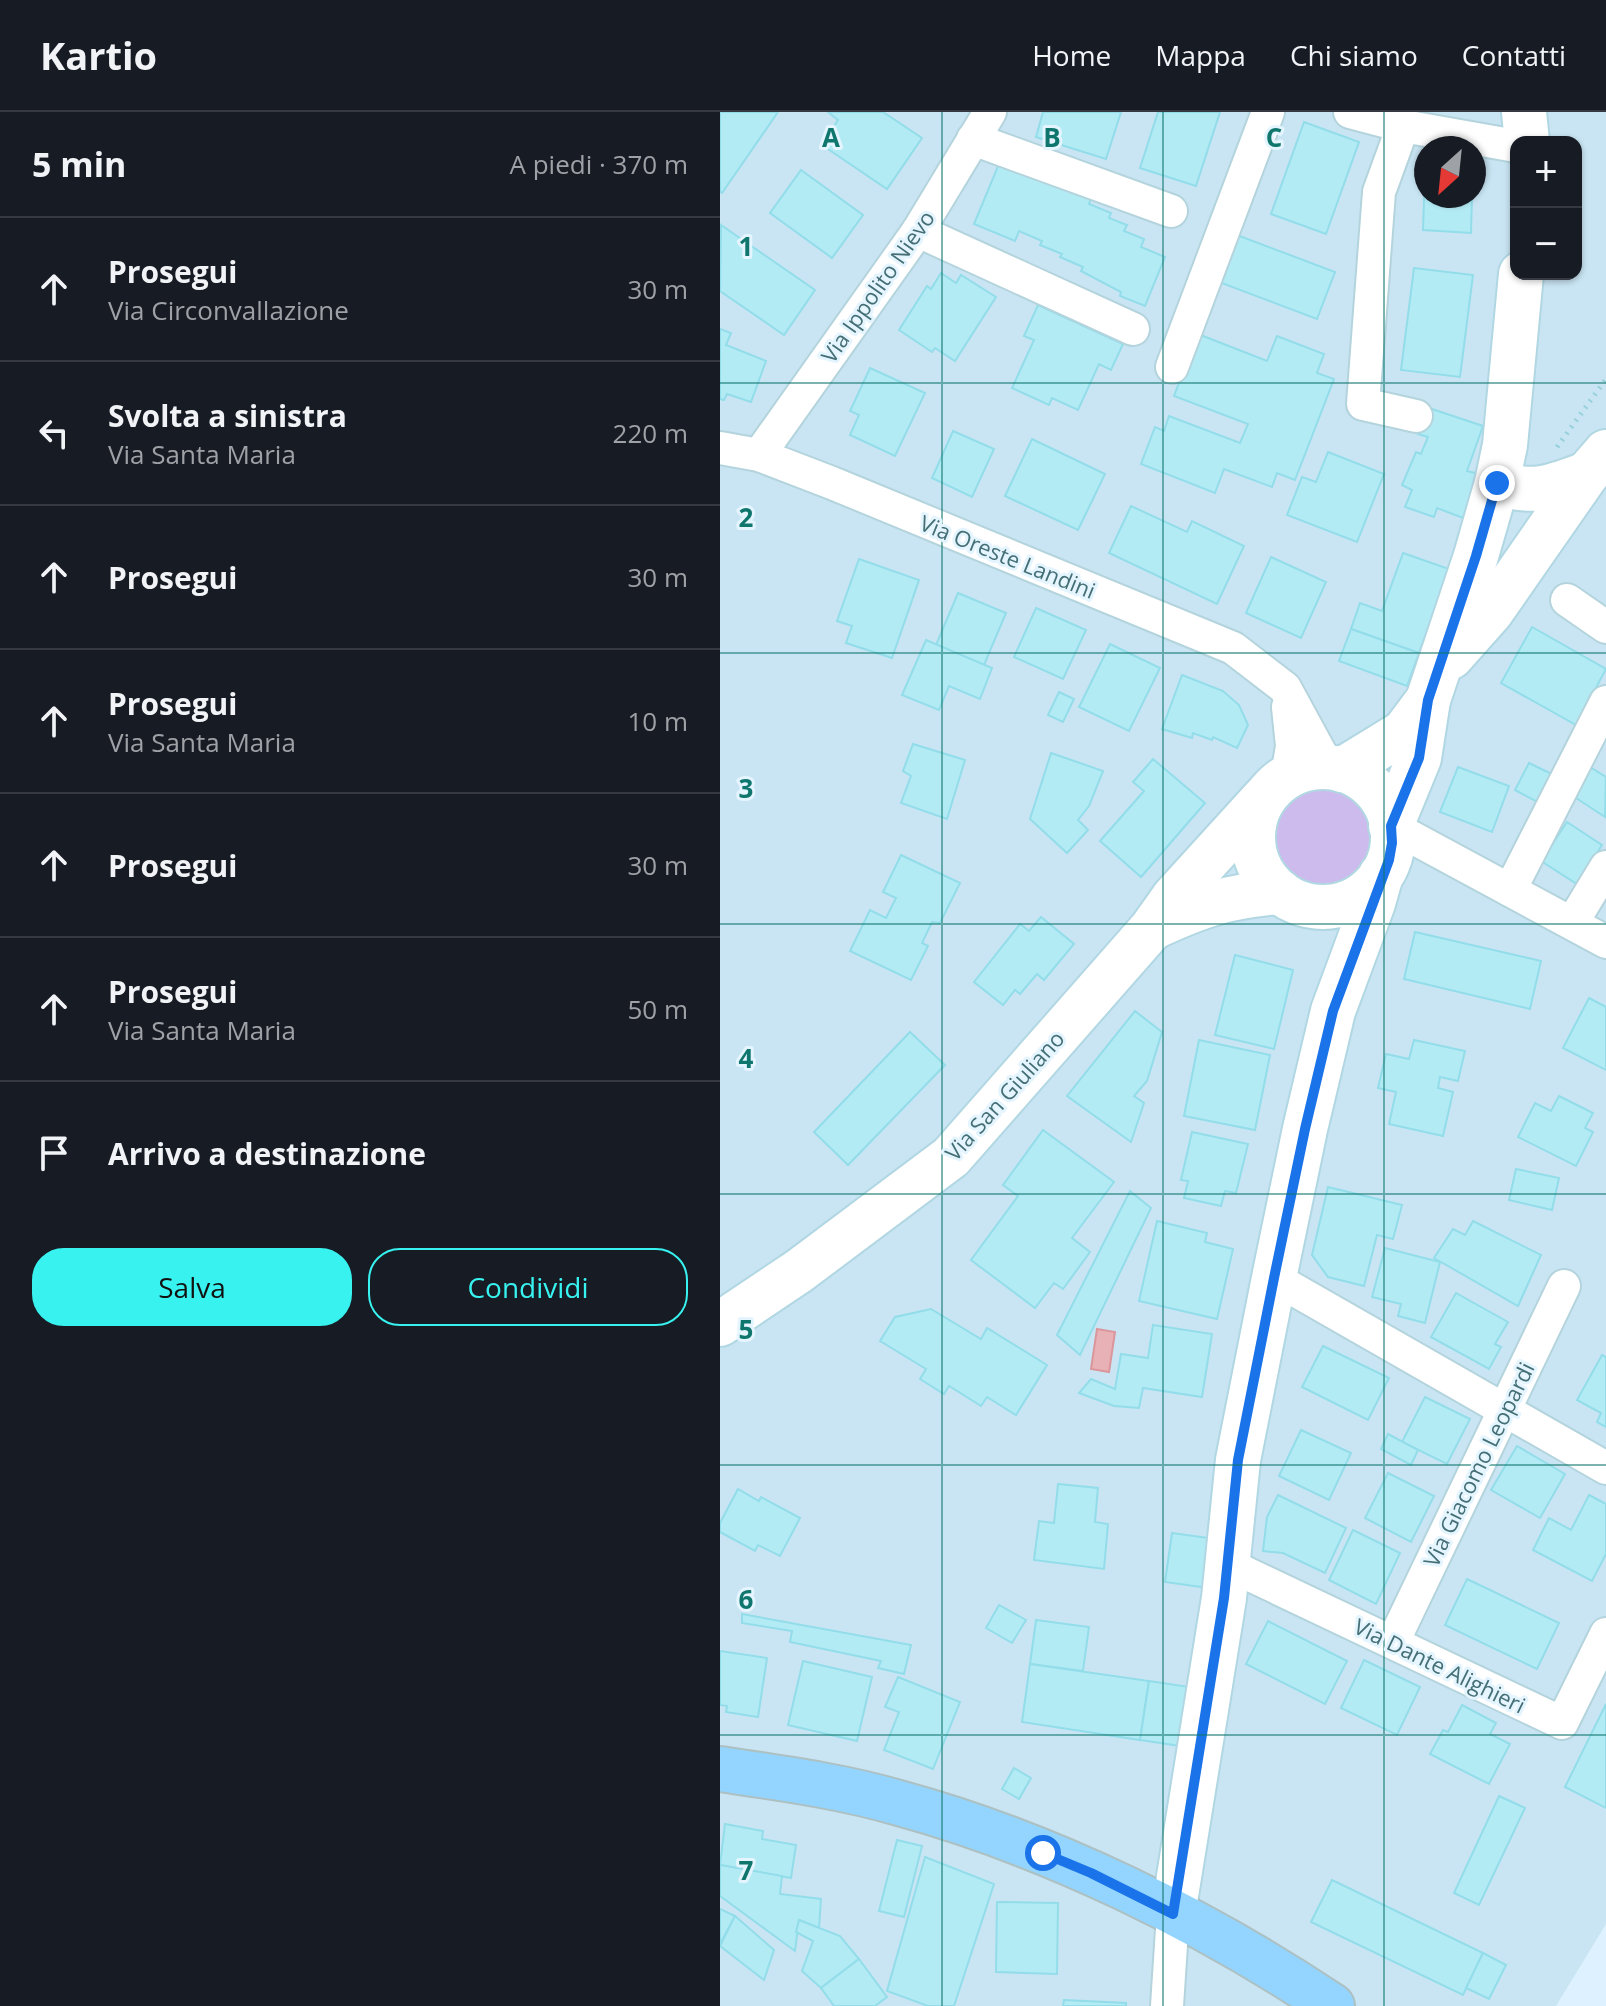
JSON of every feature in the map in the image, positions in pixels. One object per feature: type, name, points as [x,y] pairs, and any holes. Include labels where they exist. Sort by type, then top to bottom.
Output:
[{"type":"main road","points":[[1524,112],[1526,136]]},
{"type":"main road","points":[[1391,826],[1419,758],[1434,684],[1501,464],[1518,329],[1521,280]]},
{"type":"main road","points":[[1501,464],[1513,488],[1543,490],[1589,465]]},
{"type":"main road","name":"Via San Giuliano","points":[[720,1324],[799,1271],[951,1157],[1152,928],[1174,897],[1305,778],[1404,732],[1434,684],[1491,612],[1589,465]]},
{"type":"main road","points":[[1173,1914],[1229,1565],[1238,1460],[1274,1278],[1333,1011],[1391,851],[1391,826],[1386,807],[1375,790],[1360,778],[1305,778],[1255,820],[1254,852],[1264,874],[1297,899],[1336,960],[1333,1011]]},
{"type":"main road","points":[[1152,928],[1227,898],[1297,899],[1331,906],[1348,902],[1370,888],[1381,875]]},
{"type":"main road","points":[[720,1769],[819,1785],[928,1812],[1067,1863],[1245,1951],[1332,2006]]},
{"type":"street","points":[[1172,367],[1268,112]]},
{"type":"street","points":[[1350,112],[1403,126],[1510,145]]},
{"type":"street","points":[[982,125],[1171,211]]},
{"type":"street","name":"Via Ippolito Nievo","points":[[759,455],[918,231],[982,125]]},
{"type":"street","points":[[1403,126],[1379,192],[1363,404],[1416,416]]},
{"type":"street","points":[[918,231],[1133,329]]},
{"type":"street","name":"Via Oreste Landini","points":[[720,448],[759,455],[1233,648],[1285,688],[1305,778]]},
{"type":"street","points":[[1567,600],[1606,627]]},
{"type":"street","points":[[1510,890],[1606,702]]},
{"type":"street","points":[[1391,826],[1606,942]]},
{"type":"street","points":[[1572,923],[1606,867]]},
{"type":"street","points":[[1274,1278],[1606,1468]]},
{"type":"street","name":"Via Giacomo Leopardi","points":[[1393,1642],[1564,1286]]},
{"type":"street","name":"Via Dante Alighieri","points":[[1229,1565],[1562,1723],[1606,1634]]},
{"type":"street","points":[[1167,2006],[1173,1914]]},
{"type":"path","points":[[1589,465],[1606,379]]},
{"type":"shaded area","points":[[720,112],[1606,112],[1606,1924],[1556,2006],[720,2006]]},
{"type":"shaded area","points":[[1321,785],[1341,789],[1359,800],[1370,818],[1374,838],[1370,858],[1359,876],[1341,887],[1321,891],[1301,887],[1283,876],[1272,858],[1268,838],[1272,818],[1283,800],[1301,789]]},
{"type":"shaded area","points":[[1097,1329],[1115,1332],[1109,1372],[1091,1369]]},
{"type":"building","points":[[720,112],[778,112],[722,193],[720,191]]},
{"type":"building","points":[[828,112],[883,112],[922,138],[887,189],[822,145],[838,120]]},
{"type":"building","points":[[1043,112],[1121,112],[1106,159],[1036,137]]},
{"type":"building","points":[[1158,112],[1220,112],[1196,186],[1140,168]]},
{"type":"building","points":[[1304,122],[1359,142],[1326,234],[1271,214]]},
{"type":"building","points":[[1001,159],[1092,196],[1089,204],[1111,213],[1109,218],[1127,225],[1124,231],[1144,239],[1141,247],[1165,257],[1145,306],[1120,296],[1121,292],[1081,271],[1083,267],[1040,245],[1042,241],[1019,231],[1015,241],[974,224]]},
{"type":"building","points":[[801,170],[863,215],[832,258],[770,213]]},
{"type":"building","points":[[1424,208],[1472,208],[1471,233],[1423,230]]},
{"type":"building","points":[[721,225],[815,290],[784,335],[720,291]]},
{"type":"building","points":[[1237,235],[1335,272],[1317,319],[1219,282]]},
{"type":"building","points":[[1414,268],[1473,275],[1460,377],[1401,370]]},
{"type":"building","points":[[941,273],[956,283],[961,275],[996,297],[955,361],[935,348],[932,352],[899,330],[927,286],[931,289]]},
{"type":"building","points":[[1038,305],[1123,344],[1111,370],[1099,364],[1078,410],[1052,398],[1049,405],[1012,388],[1034,340],[1024,336]]},
{"type":"building","points":[[720,329],[731,333],[726,345],[766,361],[751,402],[727,394],[724,400],[720,399]]},
{"type":"building","points":[[1198,334],[1267,361],[1277,336],[1324,354],[1317,373],[1334,379],[1295,480],[1277,473],[1272,487],[1224,469],[1215,493],[1141,464],[1155,427],[1164,431],[1169,416],[1240,443],[1248,424],[1174,396]]},
{"type":"building","points":[[870,368],[925,393],[895,456],[850,435],[859,415],[850,411]]},
{"type":"building","points":[[1426,407],[1483,426],[1467,471],[1479,474],[1463,518],[1437,508],[1434,517],[1405,507],[1412,490],[1402,485],[1416,452],[1421,454],[1428,437],[1418,434]]},
{"type":"building","points":[[953,431],[994,449],[972,497],[932,478]]},
{"type":"building","points":[[1032,439],[1105,474],[1078,530],[1005,496]]},
{"type":"building","points":[[1328,452],[1384,474],[1357,542],[1287,515],[1302,477],[1316,482]]},
{"type":"building","points":[[1131,506],[1187,532],[1192,521],[1244,546],[1217,604],[1109,553]]},
{"type":"building","points":[[1403,553],[1449,569],[1419,653],[1351,629],[1360,603],[1382,611]]},
{"type":"building","points":[[1271,557],[1326,582],[1301,638],[1246,613]]},
{"type":"building","points":[[859,559],[919,580],[892,658],[846,643],[852,626],[837,621]]},
{"type":"building","points":[[958,593],[1006,613],[984,665],[936,645]]},
{"type":"building","points":[[1036,608],[1086,630],[1063,679],[1014,657]]},
{"type":"building","points":[[1532,627],[1606,669],[1576,725],[1501,683]]},
{"type":"building","points":[[1351,629],[1419,653],[1407,686],[1339,661]]},
{"type":"building","points":[[926,640],[992,668],[980,699],[949,686],[939,710],[902,695]]},
{"type":"building","points":[[1110,644],[1160,668],[1129,731],[1079,707]]},
{"type":"building","points":[[1182,675],[1223,691],[1239,705],[1248,725],[1237,748],[1213,737],[1212,740],[1193,733],[1192,738],[1162,729]]},
{"type":"building","points":[[1059,692],[1074,699],[1063,722],[1048,715]]},
{"type":"building","points":[[913,744],[965,760],[947,819],[901,803],[911,776],[903,771]]},
{"type":"building","points":[[1051,753],[1103,771],[1089,806],[1078,820],[1088,830],[1067,853],[1030,819]]},
{"type":"building","points":[[1153,759],[1205,803],[1141,877],[1100,841],[1144,791],[1133,782]]},
{"type":"building","points":[[1529,763],[1560,778],[1545,806],[1515,790]]},
{"type":"building","points":[[1585,764],[1606,777],[1605,817],[1567,792]]},
{"type":"building","points":[[1458,767],[1509,786],[1492,832],[1440,812]]},
{"type":"building","points":[[1567,822],[1602,845],[1577,884],[1541,861]]},
{"type":"building","points":[[901,855],[960,883],[940,923],[932,922],[922,943],[928,946],[911,980],[850,951],[870,910],[886,918],[896,898],[883,892]]},
{"type":"building","points":[[1041,917],[1074,944],[1044,980],[1037,974],[1020,994],[1015,990],[1003,1005],[974,982],[1020,924],[1029,931]]},
{"type":"building","points":[[1415,932],[1541,961],[1530,1009],[1404,979]]},
{"type":"building","points":[[1235,955],[1293,970],[1274,1049],[1215,1035]]},
{"type":"building","points":[[1589,998],[1606,1007],[1606,1070],[1563,1048]]},
{"type":"building","points":[[1135,1011],[1162,1032],[1147,1081],[1134,1096],[1144,1103],[1131,1142],[1067,1096]]},
{"type":"building","points":[[910,1032],[945,1065],[848,1165],[814,1132]]},
{"type":"building","points":[[1199,1040],[1270,1055],[1255,1130],[1184,1116]]},
{"type":"building","points":[[1414,1040],[1465,1051],[1458,1081],[1440,1077],[1438,1088],[1453,1092],[1443,1136],[1389,1124],[1396,1092],[1378,1088],[1386,1054],[1409,1059]]},
{"type":"building","points":[[1559,1096],[1593,1113],[1585,1128],[1593,1132],[1576,1166],[1518,1137],[1535,1103],[1551,1111]]},
{"type":"building","points":[[1043,1130],[1114,1182],[1072,1238],[1090,1252],[1063,1289],[1054,1283],[1035,1308],[971,1260],[1018,1196],[1003,1185]]},
{"type":"building","points":[[1192,1132],[1248,1144],[1236,1193],[1225,1191],[1221,1206],[1184,1198],[1188,1181],[1181,1180]]},
{"type":"building","points":[[1516,1169],[1559,1178],[1552,1210],[1509,1200]]},
{"type":"building","points":[[1328,1187],[1402,1205],[1393,1239],[1377,1235],[1364,1286],[1328,1277],[1312,1255]]},
{"type":"building","points":[[1130,1191],[1151,1208],[1080,1355],[1057,1335]]},
{"type":"building","points":[[1157,1221],[1207,1233],[1205,1242],[1233,1249],[1217,1319],[1139,1301]]},
{"type":"building","points":[[1473,1221],[1541,1255],[1518,1306],[1434,1258],[1453,1229],[1465,1235]]},
{"type":"building","points":[[1385,1248],[1440,1262],[1425,1323],[1398,1316],[1401,1304],[1372,1297]]},
{"type":"building","points":[[1456,1293],[1508,1322],[1495,1344],[1501,1347],[1489,1369],[1431,1337]]},
{"type":"building","points":[[931,1309],[981,1339],[987,1328],[1047,1365],[1016,1415],[987,1397],[981,1406],[949,1386],[944,1394],[920,1379],[926,1369],[880,1341],[895,1317]]},
{"type":"building","points":[[1153,1325],[1212,1334],[1202,1397],[1143,1388],[1139,1408],[1114,1406],[1079,1393],[1091,1379],[1115,1389],[1121,1354],[1148,1358]]},
{"type":"building","points":[[1323,1346],[1389,1378],[1368,1420],[1302,1387]]},
{"type":"building","points":[[1602,1355],[1606,1357],[1606,1427],[1597,1422],[1601,1413],[1577,1400]]},
{"type":"building","points":[[1425,1397],[1470,1419],[1447,1464],[1402,1442]]},
{"type":"building","points":[[1301,1430],[1351,1453],[1329,1500],[1279,1476]]},
{"type":"building","points":[[1388,1434],[1418,1450],[1411,1465],[1381,1449]]},
{"type":"building","points":[[1517,1446],[1565,1474],[1540,1518],[1491,1490]]},
{"type":"building","points":[[1388,1473],[1434,1496],[1411,1542],[1365,1518]]},
{"type":"building","points":[[1058,1484],[1098,1488],[1095,1522],[1108,1524],[1104,1569],[1034,1560],[1039,1521],[1054,1523]]},
{"type":"building","points":[[738,1489],[759,1501],[761,1497],[800,1518],[780,1556],[758,1545],[755,1551],[720,1532],[720,1523]]},
{"type":"building","points":[[1278,1495],[1346,1528],[1325,1573],[1283,1553],[1263,1551],[1267,1517]]},
{"type":"building","points":[[1589,1495],[1606,1504],[1606,1554],[1592,1581],[1533,1550],[1549,1518],[1571,1530]]},
{"type":"building","points":[[1353,1530],[1400,1553],[1376,1604],[1329,1580]]},
{"type":"building","points":[[1172,1533],[1216,1539],[1209,1588],[1165,1582]]},
{"type":"building","points":[[1467,1579],[1559,1623],[1537,1669],[1445,1625]]},
{"type":"building","points":[[999,1605],[1026,1620],[1012,1643],[986,1628]]},
{"type":"building","points":[[742,1614],[911,1645],[904,1674],[878,1668],[881,1661],[790,1642],[792,1631],[742,1623]]},
{"type":"building","points":[[1036,1620],[1089,1627],[1083,1671],[1030,1664]]},
{"type":"building","points":[[1268,1621],[1347,1661],[1325,1704],[1246,1664]]},
{"type":"building","points":[[720,1651],[767,1658],[758,1717],[726,1712],[727,1706],[720,1705]]},
{"type":"building","points":[[1364,1660],[1420,1687],[1397,1735],[1341,1708]]},
{"type":"building","points":[[803,1661],[872,1677],[857,1741],[788,1725]]},
{"type":"building","points":[[1030,1664],[1149,1681],[1140,1740],[1022,1722]]},
{"type":"building","points":[[898,1677],[960,1702],[933,1769],[884,1750],[899,1712],[885,1707]]},
{"type":"building","points":[[1149,1681],[1196,1688],[1187,1747],[1140,1740]]},
{"type":"building","points":[[1606,1704],[1606,1808],[1565,1787]]},
{"type":"building","points":[[1462,1705],[1496,1723],[1490,1734],[1510,1744],[1489,1784],[1430,1754],[1443,1730],[1448,1732]]},
{"type":"building","points":[[1014,1768],[1031,1778],[1019,1799],[1002,1789]]},
{"type":"building","points":[[1499,1796],[1525,1808],[1479,1905],[1454,1893]]},
{"type":"building","points":[[725,1824],[763,1831],[762,1839],[796,1845],[791,1878],[720,1865]]},
{"type":"building","points":[[897,1840],[922,1846],[904,1917],[879,1911]]},
{"type":"building","points":[[925,1857],[994,1884],[954,2006],[928,2006],[887,1991]]},
{"type":"building","points":[[720,1865],[782,1876],[780,1894],[821,1899],[819,1928],[799,1920],[795,1951],[720,1896]]},
{"type":"building","points":[[1332,1880],[1483,1953],[1463,1995],[1311,1922]]},
{"type":"building","points":[[997,1902],[1058,1903],[1057,1974],[996,1972]]},
{"type":"building","points":[[720,1909],[735,1916],[720,1944]]},
{"type":"building","points":[[735,1916],[774,1950],[764,1980],[720,1946]]},
{"type":"building","points":[[799,1920],[840,1936],[859,1959],[821,1988],[802,1971],[813,1941],[796,1932]]},
{"type":"building","points":[[1483,1953],[1506,1965],[1489,1999],[1466,1988]]},
{"type":"building","points":[[859,1959],[887,1997],[875,2006],[834,2006],[821,1988]]},
{"type":"building","points":[[1064,2000],[1126,2003],[1126,2006],[1063,2006]]},
{"type":"route","points":[[1043,1853],[1173,1914],[1229,1565],[1238,1460],[1305,1129],[1333,1011],[1389,860],[1393,834],[1391,826],[1419,758],[1428,700],[1441,669],[1497,483]]}]
